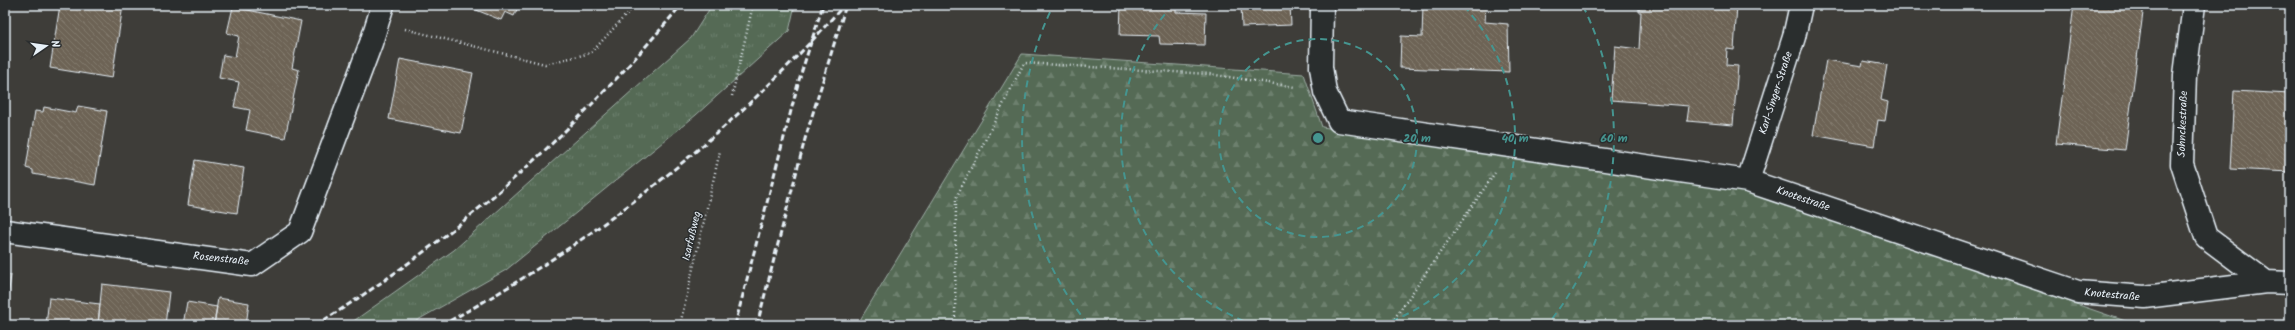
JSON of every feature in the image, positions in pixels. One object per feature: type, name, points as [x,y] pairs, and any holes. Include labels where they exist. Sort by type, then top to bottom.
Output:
[{"type":"street","points":[[1322,5],[1321,67],[1326,92]]},
{"type":"street","name":"Karl-Singer-Straße","points":[[1748,181],[1794,37],[1801,5]]},
{"type":"street","name":"Sohnckestraße","points":[[2194,5],[2185,75],[2182,164],[2206,237],[2266,282]]},
{"type":"street","name":"Rosenstraße","points":[[5,231],[252,264],[300,232],[380,14]]},
{"type":"street","name":"Knotestraße","points":[[1326,92],[1339,121],[1748,181],[2078,292],[2145,297],[2266,282],[2290,283]]},
{"type":"path","points":[[380,14],[545,64],[591,53],[635,5]]},
{"type":"path","points":[[732,96],[752,5]]},
{"type":"path","points":[[955,325],[956,198],[1024,63],[1209,74],[1326,92]]},
{"type":"path","points":[[1390,325],[1513,147]]},
{"type":"path","name":"Isarfußweg","points":[[680,325],[720,151]]},
{"type":"green space","points":[[712,5],[795,5],[789,31],[696,115],[506,270],[409,325],[348,325],[454,250],[691,38]]},
{"type":"green space","points":[[1022,54],[1304,74],[1322,127],[1752,193],[2137,325],[857,325]]},
{"type":"building","points":[[60,5],[123,5],[112,78],[50,68]]},
{"type":"building","points":[[464,5],[519,5],[514,16],[505,12],[501,20]]},
{"type":"building","points":[[1121,5],[1176,5],[1176,12],[1206,13],[1205,45],[1160,44],[1159,36],[1120,35]]},
{"type":"building","points":[[1241,5],[1290,5],[1291,25],[1242,27]]},
{"type":"building","points":[[1423,5],[1486,5],[1485,22],[1508,24],[1509,72],[1400,68],[1401,36],[1422,37]]},
{"type":"building","points":[[1639,5],[1737,5],[1734,50],[1727,49],[1726,65],[1738,66],[1733,125],[1687,121],[1689,106],[1611,100],[1615,46],[1639,49],[1641,12],[1639,12]]},
{"type":"building","points":[[2074,5],[2144,5],[2125,150],[2056,144]]},
{"type":"building","points":[[233,7],[301,21],[292,68],[299,70],[285,138],[246,130],[250,110],[234,107],[239,82],[219,78],[223,55],[235,57],[239,36],[227,33]]},
{"type":"building","points":[[400,59],[473,73],[461,133],[389,119]]},
{"type":"building","points":[[1826,60],[1862,66],[1863,61],[1887,65],[1881,100],[1888,102],[1885,121],[1878,120],[1874,146],[1813,135]]},
{"type":"building","points":[[2234,91],[2290,94],[2290,172],[2230,169]]},
{"type":"building","points":[[78,106],[107,111],[95,185],[33,174],[33,170],[26,168],[35,111],[43,112],[44,107],[76,113]]},
{"type":"building","points":[[195,160],[244,168],[237,213],[188,205]]},
{"type":"building","points":[[5,275],[11,275],[5,321]]},
{"type":"building","points":[[102,284],[169,292],[165,325],[98,325]]},
{"type":"building","points":[[49,298],[100,304],[98,325],[46,325]]},
{"type":"building","points":[[218,298],[249,303],[246,325],[214,325]]},
{"type":"building","points":[[187,302],[217,307],[214,325],[183,325]]},
{"type":"railway","points":[[316,325],[417,257],[465,220],[512,180],[600,96],[681,5]]},
{"type":"railway","points":[[735,325],[799,80],[823,5]]},
{"type":"railway","points":[[442,325],[498,294],[552,259],[657,183],[755,98],[801,52],[844,5]]},
{"type":"railway","points":[[757,325],[805,139],[846,5]]}]
